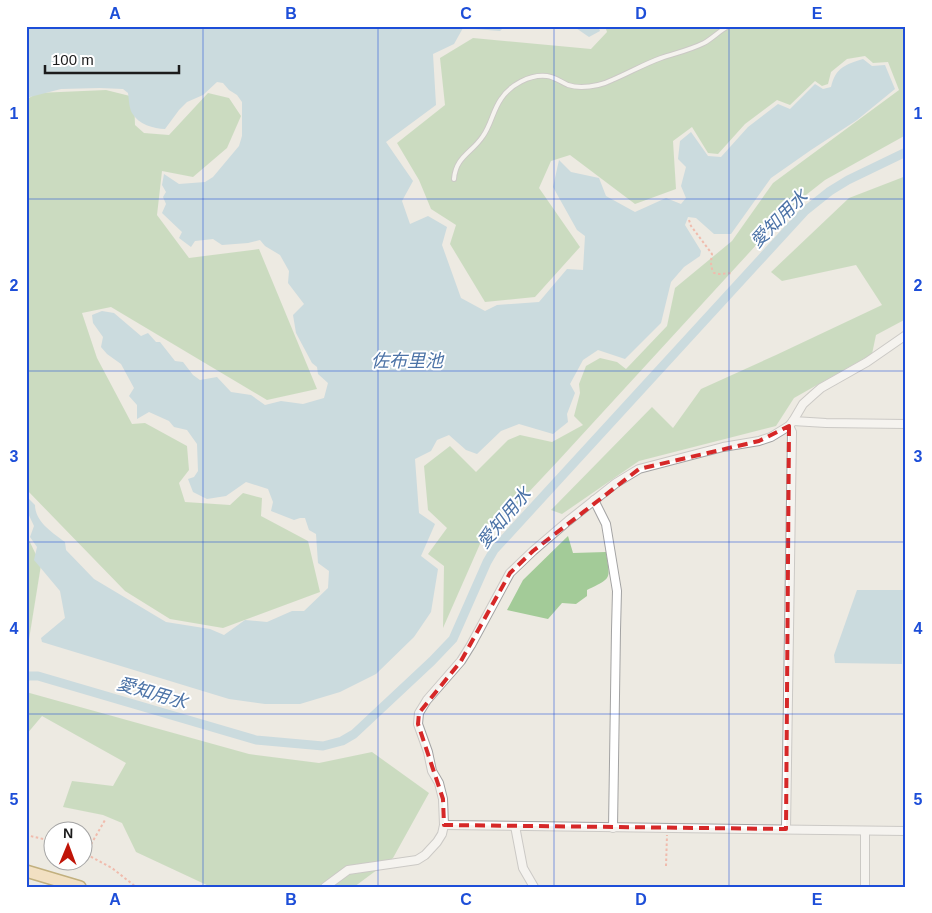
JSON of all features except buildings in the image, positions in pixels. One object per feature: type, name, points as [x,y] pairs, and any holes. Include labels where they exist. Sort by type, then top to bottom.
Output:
[{"type":"main road","points":[[26,871],[80,887]]},
{"type":"street","points":[[325,887],[348,870],[417,860],[425,855],[442,834],[444,826],[443,798],[439,783],[432,771],[428,752],[418,724],[419,713],[427,700],[461,661],[510,573],[533,551],[594,500],[616,483],[639,469],[723,447],[771,437],[791,424],[803,404],[821,388],[867,362],[906,335]]},
{"type":"street","points":[[791,424],[906,424]]},
{"type":"street","points":[[786,829],[791,424]]},
{"type":"street","points":[[594,500],[606,524],[617,590],[613,828]]},
{"type":"street","points":[[444,826],[906,831]]},
{"type":"street","points":[[515,826],[524,868],[534,887]]},
{"type":"street","points":[[865,831],[865,887]]},
{"type":"lane","points":[[454,179],[457,165],[483,136],[501,98],[518,84],[530,78],[547,76],[578,87],[599,85],[660,58],[704,43],[729,26]]},
{"type":"path","points":[[689,220],[691,226],[712,254],[711,269],[714,273],[733,273]]},
{"type":"path","points":[[92,840],[105,820]]},
{"type":"path","points":[[666,866],[667,828]]},
{"type":"path","points":[[26,836],[42,839]]},
{"type":"path","points":[[92,857],[112,868],[136,887]]},
{"type":"path","points":[[26,886],[30,887]]},
{"type":"highlighted area","points":[[789,426],[786,829],[444,825],[443,799],[418,724],[419,713],[461,661],[510,573],[533,551],[639,469],[759,441]]},
{"type":"green space","points":[[605,26],[906,26],[906,135],[825,180],[792,206],[480,544],[443,628],[444,566],[428,554],[447,528],[428,510],[424,466],[450,446],[476,472],[508,440],[520,435],[552,442],[583,425],[574,416],[580,393],[579,384],[586,366],[600,358],[617,362],[626,369],[667,326],[675,288],[732,241],[773,183],[899,90],[888,62],[873,63],[865,56],[847,59],[831,72],[828,84],[822,86],[815,81],[790,105],[777,100],[745,124],[718,154],[708,153],[692,127],[673,141],[676,189],[635,204],[570,155],[551,161],[539,188],[580,247],[535,297],[485,302],[450,244],[456,225],[431,209],[419,180],[397,143],[445,105],[440,58],[473,38],[591,49],[607,32]]},
{"type":"green space","points":[[106,90],[134,97],[135,125],[144,133],[169,135],[208,93],[229,98],[241,116],[227,148],[193,177],[162,171],[157,215],[189,258],[259,249],[317,389],[267,400],[111,307],[82,313],[97,358],[132,424],[145,423],[187,446],[189,470],[179,483],[185,502],[230,505],[243,493],[262,498],[261,516],[308,541],[320,592],[223,628],[170,619],[125,591],[26,489],[26,100],[37,93]]},
{"type":"green space","points":[[906,176],[906,319],[876,335],[872,354],[794,398],[776,426],[639,461],[562,514],[551,510],[652,407],[673,428],[701,389],[882,305],[856,265],[782,281],[771,272],[849,198]]},
{"type":"green space","points":[[26,534],[41,565],[26,658]]},
{"type":"green space","points":[[568,536],[573,553],[606,552],[608,577],[602,583],[587,590],[587,596],[576,604],[562,603],[548,619],[507,610],[523,580]]},
{"type":"green space","points":[[26,692],[249,754],[319,763],[372,752],[429,793],[393,858],[354,887],[211,887],[136,852],[122,823],[103,815],[63,807],[72,781],[113,786],[126,763],[42,716],[26,735]]},
{"type":"water","name":"佐布里池","points":[[26,26],[505,26],[500,31],[463,28],[454,44],[433,54],[436,105],[386,142],[413,181],[402,201],[410,224],[428,216],[447,227],[442,245],[461,298],[485,311],[497,305],[539,302],[567,269],[583,270],[585,236],[577,230],[553,187],[559,160],[571,172],[599,178],[606,196],[635,212],[666,198],[681,204],[686,198],[681,186],[686,167],[678,159],[680,141],[691,132],[708,156],[721,157],[748,127],[778,104],[790,109],[815,84],[823,89],[831,87],[833,80],[842,68],[863,59],[872,66],[885,65],[895,89],[857,120],[771,178],[731,234],[714,234],[696,218],[688,217],[685,225],[701,251],[700,256],[684,267],[671,282],[661,323],[625,359],[598,350],[583,360],[570,384],[575,393],[567,414],[568,422],[553,434],[519,424],[501,431],[477,454],[466,450],[449,435],[437,440],[431,451],[415,459],[419,513],[435,524],[421,556],[438,569],[431,612],[414,637],[376,674],[340,692],[300,704],[265,704],[229,699],[42,642],[41,638],[65,618],[60,591],[34,560],[37,547],[30,537],[34,526],[26,509],[26,496],[35,505],[41,522],[65,542],[66,550],[94,579],[166,622],[210,629],[224,635],[245,620],[267,622],[292,611],[304,611],[328,588],[329,571],[318,563],[316,534],[309,530],[305,518],[294,520],[271,511],[273,502],[268,489],[246,482],[226,496],[207,499],[193,492],[188,479],[194,477],[198,471],[197,444],[187,430],[174,427],[169,421],[149,412],[137,419],[137,405],[129,396],[134,388],[121,364],[101,347],[103,337],[93,323],[92,315],[102,311],[114,313],[141,336],[148,333],[156,342],[160,342],[175,361],[183,362],[193,375],[200,380],[217,377],[231,392],[251,395],[265,405],[281,401],[303,404],[324,398],[328,383],[318,374],[317,367],[312,363],[296,333],[293,315],[304,304],[288,283],[289,271],[280,255],[265,246],[260,240],[222,245],[213,239],[195,241],[191,247],[179,238],[182,232],[162,213],[166,204],[163,197],[166,192],[162,185],[164,174],[179,184],[205,182],[213,177],[239,146],[242,136],[242,102],[237,95],[223,83],[217,82],[203,95],[187,102],[165,129],[151,127],[138,120],[131,111],[128,93],[123,89],[61,89],[26,98]]},
{"type":"water","points":[[573,26],[598,26],[600,31],[589,37]]},
{"type":"water","points":[[857,590],[903,590],[902,664],[835,663],[834,655]]},
{"type":"waterway","name":"愛知用水","points":[[26,676],[38,676],[256,740],[323,746],[342,741],[354,734],[453,639],[494,550],[805,211],[830,191],[848,180],[906,152]]}]
